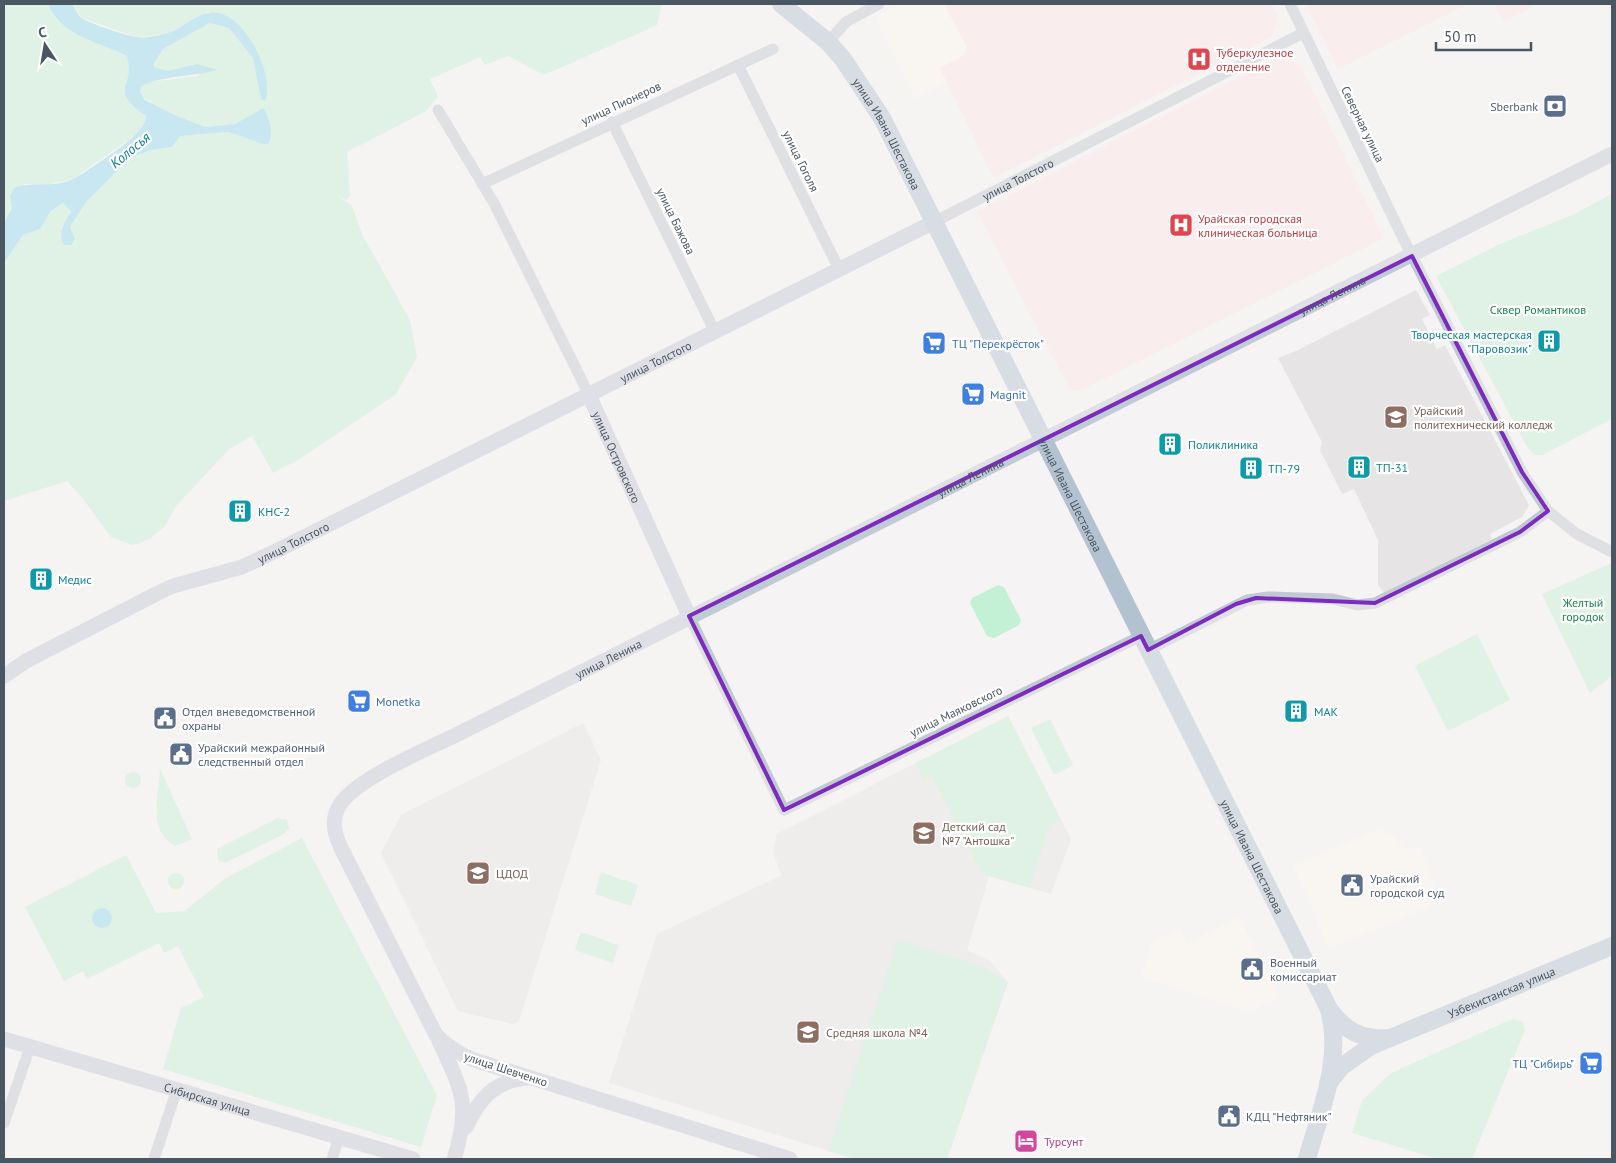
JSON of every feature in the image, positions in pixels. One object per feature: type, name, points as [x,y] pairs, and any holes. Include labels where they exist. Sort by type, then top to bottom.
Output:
[{"type":"main road","name":"улица Ивана Шестакова","points":[[781,4],[828,42],[844,59],[864,87],[903,158],[1042,440],[1329,1009]]},
{"type":"main road","name":"улица Ленина","points":[[336,810],[347,795],[363,782],[689,616],[1412,256],[1612,154]]},
{"type":"main road","name":"улица Толстого","points":[[4,676],[26,661],[158,592],[255,561],[934,222]]},
{"type":"main road","name":"улица Островского","points":[[589,395],[689,616]]},
{"type":"main road","name":"улица Шевченко","points":[[336,810],[335,835],[436,1035],[460,1054],[790,1159]]},
{"type":"main road","name":"Узбекистанская улица","points":[[1328,1084],[1333,1076],[1350,1059],[1389,1038],[1612,946]]},
{"type":"main road","points":[[1329,1009],[1350,1032],[1368,1038],[1389,1038]]},
{"type":"main road","points":[[1307,1159],[1328,1084],[1333,1050],[1333,1026],[1329,1009]]},
{"type":"main road","points":[[436,1035],[461,1090],[464,1108],[461,1137]]},
{"type":"main road","name":"Сибирская улица","points":[[4,1039],[413,1159]]},
{"type":"main road","points":[[454,1159],[461,1137],[477,1104],[487,1092],[507,1082],[532,1078]]},
{"type":"street","points":[[828,42],[846,22],[879,4]]},
{"type":"street","name":"Северная улица","points":[[1290,4],[1412,256],[1522,472],[1548,511],[1577,534],[1612,552]]},
{"type":"street","name":"улица Толстого","points":[[934,222],[1303,33]]},
{"type":"street","name":"улица Пионеров","points":[[482,184],[612,122],[773,49]]},
{"type":"street","name":"улица Гоголя","points":[[738,64],[839,269]]},
{"type":"street","name":"улица Островского","points":[[438,110],[513,240],[589,395]]},
{"type":"street","name":"улица Бажова","points":[[612,122],[715,332]]},
{"type":"street","name":"улица Маяковского","points":[[784,810],[1144,643],[1236,604],[1268,597],[1333,598],[1357,605],[1375,603],[1520,532],[1548,511]]},
{"type":"street","name":"улица Островского","points":[[689,616],[784,810]]},
{"type":"street","points":[[4,1123],[30,1047]]},
{"type":"street","points":[[154,1159],[177,1089]]},
{"type":"street","points":[[332,1159],[339,1137]]},
{"type":"highlighted area","points":[[1412,256],[1522,472],[1548,511],[1520,532],[1375,603],[1256,598],[1236,604],[1148,650],[1141,636],[784,810],[689,616]]},
{"type":"shaded area","points":[[901,4],[944,4],[967,47],[963,56],[940,68],[947,82],[915,99],[878,25],[879,15]]},
{"type":"shaded area","points":[[944,4],[1272,4],[1279,18],[1271,37],[994,178],[940,68],[963,56],[967,47]]},
{"type":"shaded area","points":[[1305,4],[1468,4],[1338,69]]},
{"type":"shaded area","points":[[1494,4],[1539,4],[1503,21]]},
{"type":"shaded area","name":"Урайская городская клиническая больница","points":[[1281,55],[1301,67],[1384,238],[1080,391],[1070,390],[977,212]]},
{"type":"shaded area","name":"Урайский политехнический колледж","points":[[1416,290],[1430,315],[1422,319],[1437,349],[1445,345],[1529,505],[1522,517],[1490,534],[1492,539],[1384,593],[1378,585],[1378,540],[1354,489],[1342,494],[1320,450],[1322,442],[1278,358],[1296,351]]},
{"type":"shaded area","name":"Средняя школа №4","points":[[1008,716],[1071,839],[1051,894],[989,876],[967,950],[990,961],[1008,982],[947,1159],[855,1159],[609,1083],[657,934],[782,875],[773,854],[777,834]]},
{"type":"shaded area","name":"ЦДОД","points":[[583,723],[601,760],[519,1021],[513,1024],[458,1011],[381,853],[401,815]]},
{"type":"shaded area","points":[[1383,827],[1386,835],[1393,835],[1404,849],[1419,846],[1442,902],[1329,949],[1293,865]]},
{"type":"shaded area","points":[[1239,917],[1281,997],[1249,1012],[1141,977],[1153,942],[1180,929],[1187,943]]},
{"type":"green space","points":[[4,4],[48,4],[58,21],[72,31],[112,47],[127,56],[129,67],[125,93],[127,99],[146,116],[146,122],[134,136],[71,180],[45,185],[25,184],[10,196],[12,208],[4,223]]},
{"type":"green space","points":[[72,4],[662,4],[657,25],[544,75],[508,56],[485,65],[480,57],[430,79],[438,97],[426,111],[347,152],[350,196],[346,200],[333,192],[352,206],[363,236],[410,320],[417,357],[396,394],[298,460],[273,473],[252,436],[229,449],[176,506],[165,526],[150,539],[133,545],[111,537],[67,481],[4,501],[4,263],[23,235],[40,229],[51,211],[64,203],[71,210],[61,229],[75,239],[70,227],[86,202],[130,158],[151,150],[172,147],[180,136],[228,132],[263,144],[263,108],[235,124],[205,127],[177,116],[145,99],[140,92],[141,87],[149,82],[199,76],[197,64],[168,71],[154,67],[154,63],[163,49],[210,23],[229,28],[253,58],[261,99],[251,40],[225,15],[209,12],[169,33],[139,38],[82,18]]},
{"type":"green space","name":"Сквер Романтиков","points":[[1612,194],[1612,419],[1542,455],[1534,455],[1526,445],[1436,276],[1500,244],[1570,216]]},
{"type":"green space","name":"Желтый городок","points":[[1612,563],[1612,676],[1590,693],[1542,594]]},
{"type":"green space","points":[[998,585],[1004,587],[1021,620],[1019,625],[994,638],[987,636],[970,603],[972,598]]},
{"type":"green space","points":[[1477,634],[1510,700],[1448,731],[1415,666]]},
{"type":"green space","points":[[1008,716],[1061,820],[1049,826],[1030,888],[982,874],[931,775],[924,780],[916,763]]},
{"type":"green space","points":[[1050,719],[1073,765],[1054,775],[1031,728]]},
{"type":"green space","points":[[160,769],[192,839],[175,846],[166,839],[158,822],[157,801]]},
{"type":"green space","points":[[133,772],[139,774],[141,780],[139,786],[133,788],[127,786],[125,780],[127,774]]},
{"type":"green space","points":[[278,818],[287,820],[289,828],[284,834],[225,863],[218,860],[217,849]]},
{"type":"green space","points":[[302,838],[437,1095],[421,1147],[163,1069],[181,1008],[204,997],[178,946],[164,953],[159,943],[87,979],[83,971],[64,981],[25,907],[126,855],[156,913],[185,911],[224,879]]},
{"type":"green space","points":[[601,872],[638,885],[631,906],[595,894]]},
{"type":"green space","points":[[176,873],[184,881],[176,889],[168,881]]},
{"type":"green space","points":[[581,932],[619,945],[613,963],[575,950]]},
{"type":"green space","points":[[898,940],[984,967],[1008,982],[947,1159],[855,1159],[828,1151]]},
{"type":"green space","points":[[1512,1019],[1522,1021],[1525,1030],[1472,1159],[1438,1159],[1352,1133],[1362,1101],[1391,1073]]},
{"type":"water","name":"Колосья","points":[[48,4],[72,4],[83,19],[118,32],[141,37],[168,33],[198,16],[209,13],[221,14],[233,20],[254,45],[261,60],[266,75],[267,89],[265,101],[261,99],[253,58],[229,28],[210,23],[163,49],[154,63],[154,67],[168,71],[197,64],[217,70],[157,80],[141,87],[140,92],[145,100],[205,127],[235,124],[263,108],[269,121],[271,135],[268,144],[228,132],[180,136],[172,147],[151,150],[130,158],[86,202],[70,227],[75,239],[71,245],[64,245],[61,236],[64,223],[71,211],[63,203],[51,211],[40,229],[23,235],[4,263],[4,223],[12,208],[10,196],[14,188],[28,185],[57,184],[71,180],[104,159],[130,139],[141,129],[146,119],[146,116],[127,99],[125,93],[129,67],[127,56],[71,31],[54,15]]},
{"type":"water","points":[[102,908],[109,911],[112,918],[109,925],[102,928],[95,925],[92,918],[95,911]]},
{"type":"place","name":"Туберкулезное отделение","points":[[1199,59]]},
{"type":"place","name":"Sberbank","points":[[1555,106]]},
{"type":"place","name":"Урайская городская клиническая больница","points":[[1181,225]]},
{"type":"place","name":"Творческая мастерская \"Паровозик\"","points":[[1549,341]]},
{"type":"place","name":"ТЦ \"Перекрёсток\"","points":[[934,343]]},
{"type":"place","name":"Magnit","points":[[973,394]]},
{"type":"place","name":"Урайский политехнический колледж","points":[[1396,417]]},
{"type":"place","name":"Поликлиника","points":[[1170,444]]},
{"type":"place","name":"ТП-31","points":[[1359,467]]},
{"type":"place","name":"ТП-79","points":[[1251,468]]},
{"type":"place","name":"КНС-2","points":[[240,511]]},
{"type":"place","name":"Медис","points":[[41,579]]},
{"type":"place","name":"Monetka","points":[[359,701]]},
{"type":"place","name":"МАК","points":[[1296,711]]},
{"type":"place","name":"Отдел вневедомственной охраны","points":[[165,718]]},
{"type":"place","name":"Урайский межрайонный следственный отдел","points":[[181,754]]},
{"type":"place","name":"Детский сад №7 \"Антошка\"","points":[[924,833]]},
{"type":"place","name":"ЦДОД","points":[[478,873]]},
{"type":"place","name":"Урайский городской суд","points":[[1352,885]]},
{"type":"place","name":"Военный комиссариат","points":[[1252,969]]},
{"type":"place","name":"Средняя школа №4","points":[[808,1032]]},
{"type":"place","name":"ТЦ \"Сибирь\"","points":[[1591,1063]]},
{"type":"place","name":"КДЦ \"Нефтяник\"","points":[[1229,1116]]},
{"type":"place","name":"Турсунт","points":[[1026,1141]]}]
